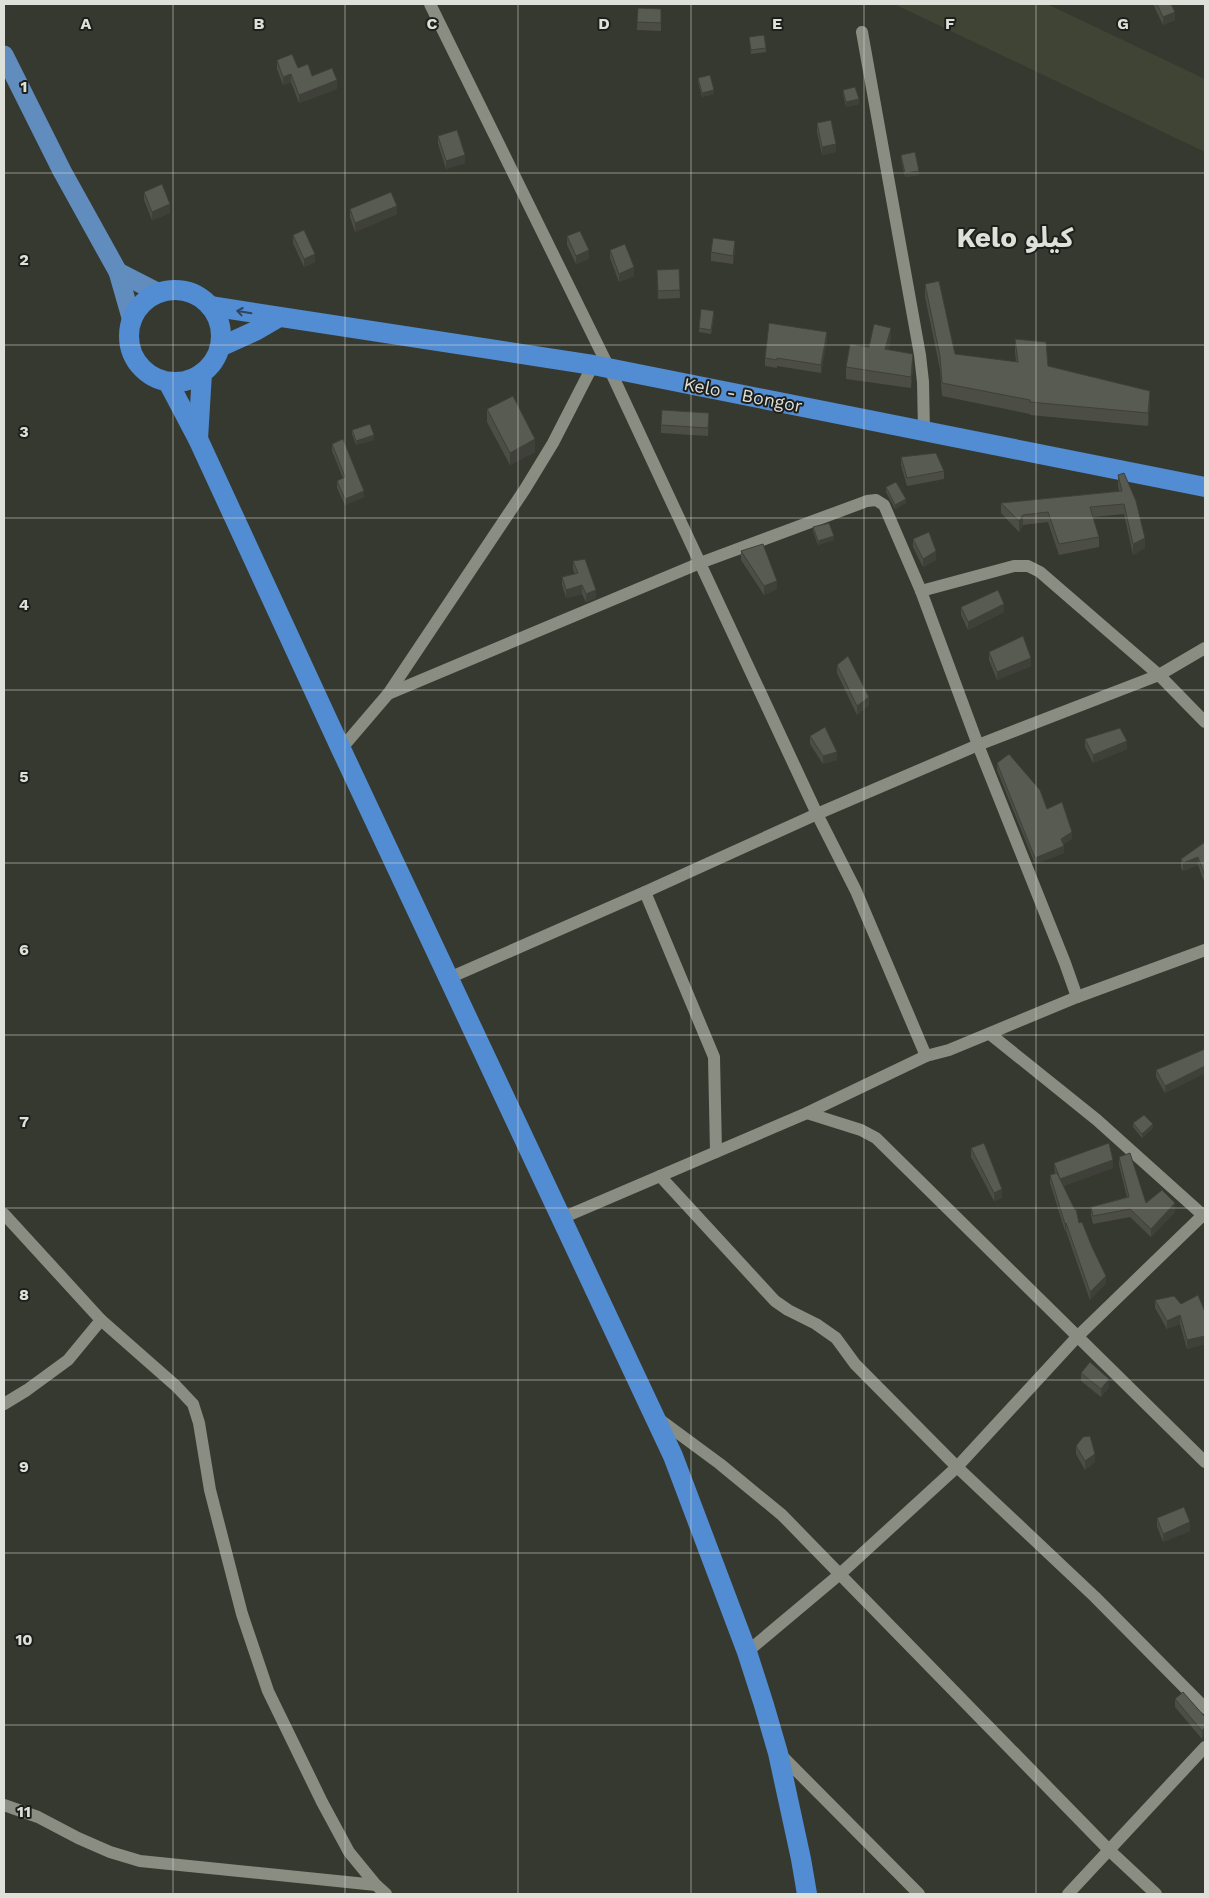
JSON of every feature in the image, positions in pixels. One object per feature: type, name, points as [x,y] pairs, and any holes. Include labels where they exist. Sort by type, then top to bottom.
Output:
[{"type":"highway","points":[[173,290],[186,291],[199,297],[210,306],[217,318],[221,332],[220,347],[214,362],[202,373],[192,379],[168,382],[154,377],[142,367],[133,355],[130,340],[132,321],[136,312],[146,300],[160,293],[173,290]]},
{"type":"highway","name":"Kelo - Bongor","points":[[210,306],[601,366],[1205,487]]},
{"type":"highway","points":[[220,347],[255,331],[279,317]]},
{"type":"highway","points":[[198,439],[202,373]]},
{"type":"highway","points":[[168,382],[198,439],[341,749],[674,1456],[747,1652],[778,1753],[801,1859],[806,1894]]},
{"type":"main road","points":[[4,55],[62,171],[118,272],[132,321]]},
{"type":"main road","points":[[118,272],[160,293]]},
{"type":"street","points":[[430,4],[601,366],[700,563],[817,814],[856,891],[926,1056]]},
{"type":"street","points":[[862,32],[920,356],[923,382],[924,431]]},
{"type":"street","points":[[341,749],[388,694],[526,489],[601,366]]},
{"type":"street","points":[[388,694],[700,563],[867,501],[876,500],[884,505],[921,591],[978,746],[1066,962],[1077,997]]},
{"type":"street","points":[[921,591],[1014,566],[1028,566],[1040,572],[1159,675],[1205,722]]},
{"type":"street","points":[[449,978],[817,814],[978,746],[1159,675],[1205,648]]},
{"type":"street","points":[[645,892],[714,1058],[716,1152]]},
{"type":"street","points":[[562,1218],[807,1112],[926,1056],[949,1050],[1077,997],[1205,950]]},
{"type":"street","points":[[747,1652],[840,1574],[957,1467],[1077,1337],[1204,1215],[1097,1120],[990,1034]]},
{"type":"street","points":[[807,1112],[869,1133],[876,1138],[1205,1462]]},
{"type":"street","points":[[660,1176],[775,1301],[792,1313],[816,1324],[836,1338],[856,1364],[957,1467],[1094,1597],[1205,1708]]},
{"type":"street","points":[[4,1214],[101,1320],[176,1386],[193,1404],[199,1422],[210,1490],[242,1614],[268,1691],[322,1802],[349,1852],[376,1885],[386,1894]]},
{"type":"street","points":[[4,1404],[68,1360],[101,1320]]},
{"type":"street","points":[[654,1416],[720,1464],[782,1515],[1110,1850],[1156,1894]]},
{"type":"street","points":[[1068,1894],[1205,1747]]},
{"type":"street","points":[[778,1753],[919,1894]]},
{"type":"street","points":[[4,1805],[38,1817],[110,1852],[140,1861],[376,1885]]},
{"type":"shaded area","points":[[894,4],[1047,4],[1205,79],[1205,152]]},
{"type":"building","points":[[1157,4],[1171,4],[1175,12],[1163,17]]},
{"type":"building","points":[[638,8],[661,9],[661,23],[637,22]]},
{"type":"building","points":[[764,35],[766,48],[751,50],[749,37]]},
{"type":"building","points":[[292,54],[298,68],[308,64],[312,76],[332,68],[337,80],[299,95],[291,74],[283,77],[277,60]]},
{"type":"building","points":[[710,75],[714,90],[702,93],[698,78]]},
{"type":"building","points":[[855,87],[859,99],[846,102],[843,90]]},
{"type":"building","points":[[831,120],[836,144],[822,147],[817,123]]},
{"type":"building","points":[[457,130],[465,155],[446,161],[438,136]]},
{"type":"building","points":[[915,152],[919,171],[905,173],[901,155]]},
{"type":"building","points":[[162,184],[170,204],[152,212],[144,192]]},
{"type":"building","points":[[391,192],[397,206],[355,223],[350,209]]},
{"type":"building","points":[[304,230],[315,254],[304,259],[293,235]]},
{"type":"building","points":[[580,231],[589,250],[576,256],[567,236]]},
{"type":"building","points":[[713,238],[735,241],[733,256],[711,252]]},
{"type":"building","points":[[625,244],[634,267],[619,274],[610,250]]},
{"type":"building","points":[[679,269],[680,290],[658,291],[657,270]]},
{"type":"building","points":[[939,281],[955,354],[1018,362],[1015,339],[1046,342],[1048,366],[1150,391],[1148,413],[1030,402],[1030,400],[942,383],[940,356],[925,284]]},
{"type":"building","points":[[701,309],[714,311],[711,330],[699,328]]},
{"type":"building","points":[[769,323],[827,332],[821,365],[765,358]]},
{"type":"building","points":[[874,324],[891,328],[885,349],[913,354],[911,377],[846,367],[850,344],[869,347]]},
{"type":"building","points":[[513,396],[535,439],[510,453],[487,409]]},
{"type":"building","points":[[662,410],[709,413],[708,428],[661,425]]},
{"type":"building","points":[[370,424],[374,435],[356,441],[352,430]]},
{"type":"building","points":[[343,439],[364,491],[345,499],[337,481],[345,477],[332,444]]},
{"type":"building","points":[[936,453],[944,471],[907,478],[901,457]]},
{"type":"building","points":[[1124,473],[1136,501],[1145,538],[1133,544],[1124,504],[1090,507],[1099,537],[1059,544],[1048,512],[1023,515],[1019,521],[1001,503],[1122,491],[1118,475]]},
{"type":"building","points":[[896,482],[906,499],[895,505],[886,487]]},
{"type":"building","points":[[829,523],[834,536],[818,541],[813,527]]},
{"type":"building","points":[[929,532],[936,551],[923,559],[913,539]]},
{"type":"building","points":[[763,544],[777,581],[764,586],[741,551]]},
{"type":"building","points":[[585,559],[596,590],[586,594],[582,585],[566,590],[562,577],[578,573],[573,561]]},
{"type":"building","points":[[998,590],[1004,604],[968,622],[961,607]]},
{"type":"building","points":[[1023,636],[1031,658],[997,672],[989,652]]},
{"type":"building","points":[[848,656],[869,697],[857,706],[837,665]]},
{"type":"building","points":[[825,727],[837,752],[823,756],[810,736]]},
{"type":"building","points":[[1120,728],[1127,741],[1093,755],[1085,739]]},
{"type":"building","points":[[1009,754],[1040,790],[1047,809],[1062,802],[1072,832],[1061,839],[1064,846],[1035,858],[997,763]]},
{"type":"building","points":[[1205,842],[1205,876],[1198,857],[1183,863],[1181,859]]},
{"type":"building","points":[[1205,1049],[1205,1066],[1165,1086],[1156,1070]]},
{"type":"building","points":[[1144,1115],[1153,1124],[1142,1134],[1133,1123]]},
{"type":"building","points":[[984,1143],[1002,1189],[994,1193],[971,1148]]},
{"type":"building","points":[[1109,1143],[1113,1160],[1060,1179],[1054,1163]]},
{"type":"building","points":[[1130,1153],[1146,1203],[1162,1190],[1175,1203],[1151,1229],[1130,1209],[1093,1216],[1091,1207],[1129,1197],[1119,1157]]},
{"type":"building","points":[[1057,1173],[1076,1209],[1079,1223],[1082,1222],[1106,1276],[1090,1292],[1065,1224],[1050,1175]]},
{"type":"building","points":[[1198,1295],[1205,1312],[1205,1336],[1187,1340],[1180,1315],[1167,1321],[1155,1300],[1174,1296],[1181,1304]]},
{"type":"building","points":[[1090,1362],[1109,1379],[1101,1389],[1081,1373]]},
{"type":"building","points":[[1090,1436],[1095,1454],[1085,1461],[1076,1446],[1083,1437]]},
{"type":"building","points":[[1184,1507],[1190,1522],[1163,1534],[1157,1518]]},
{"type":"building","points":[[1183,1692],[1205,1717],[1205,1727],[1202,1731],[1175,1699]]},
{"type":"district","name":"Kelo كيلو","points":[[1015,237]]}]
